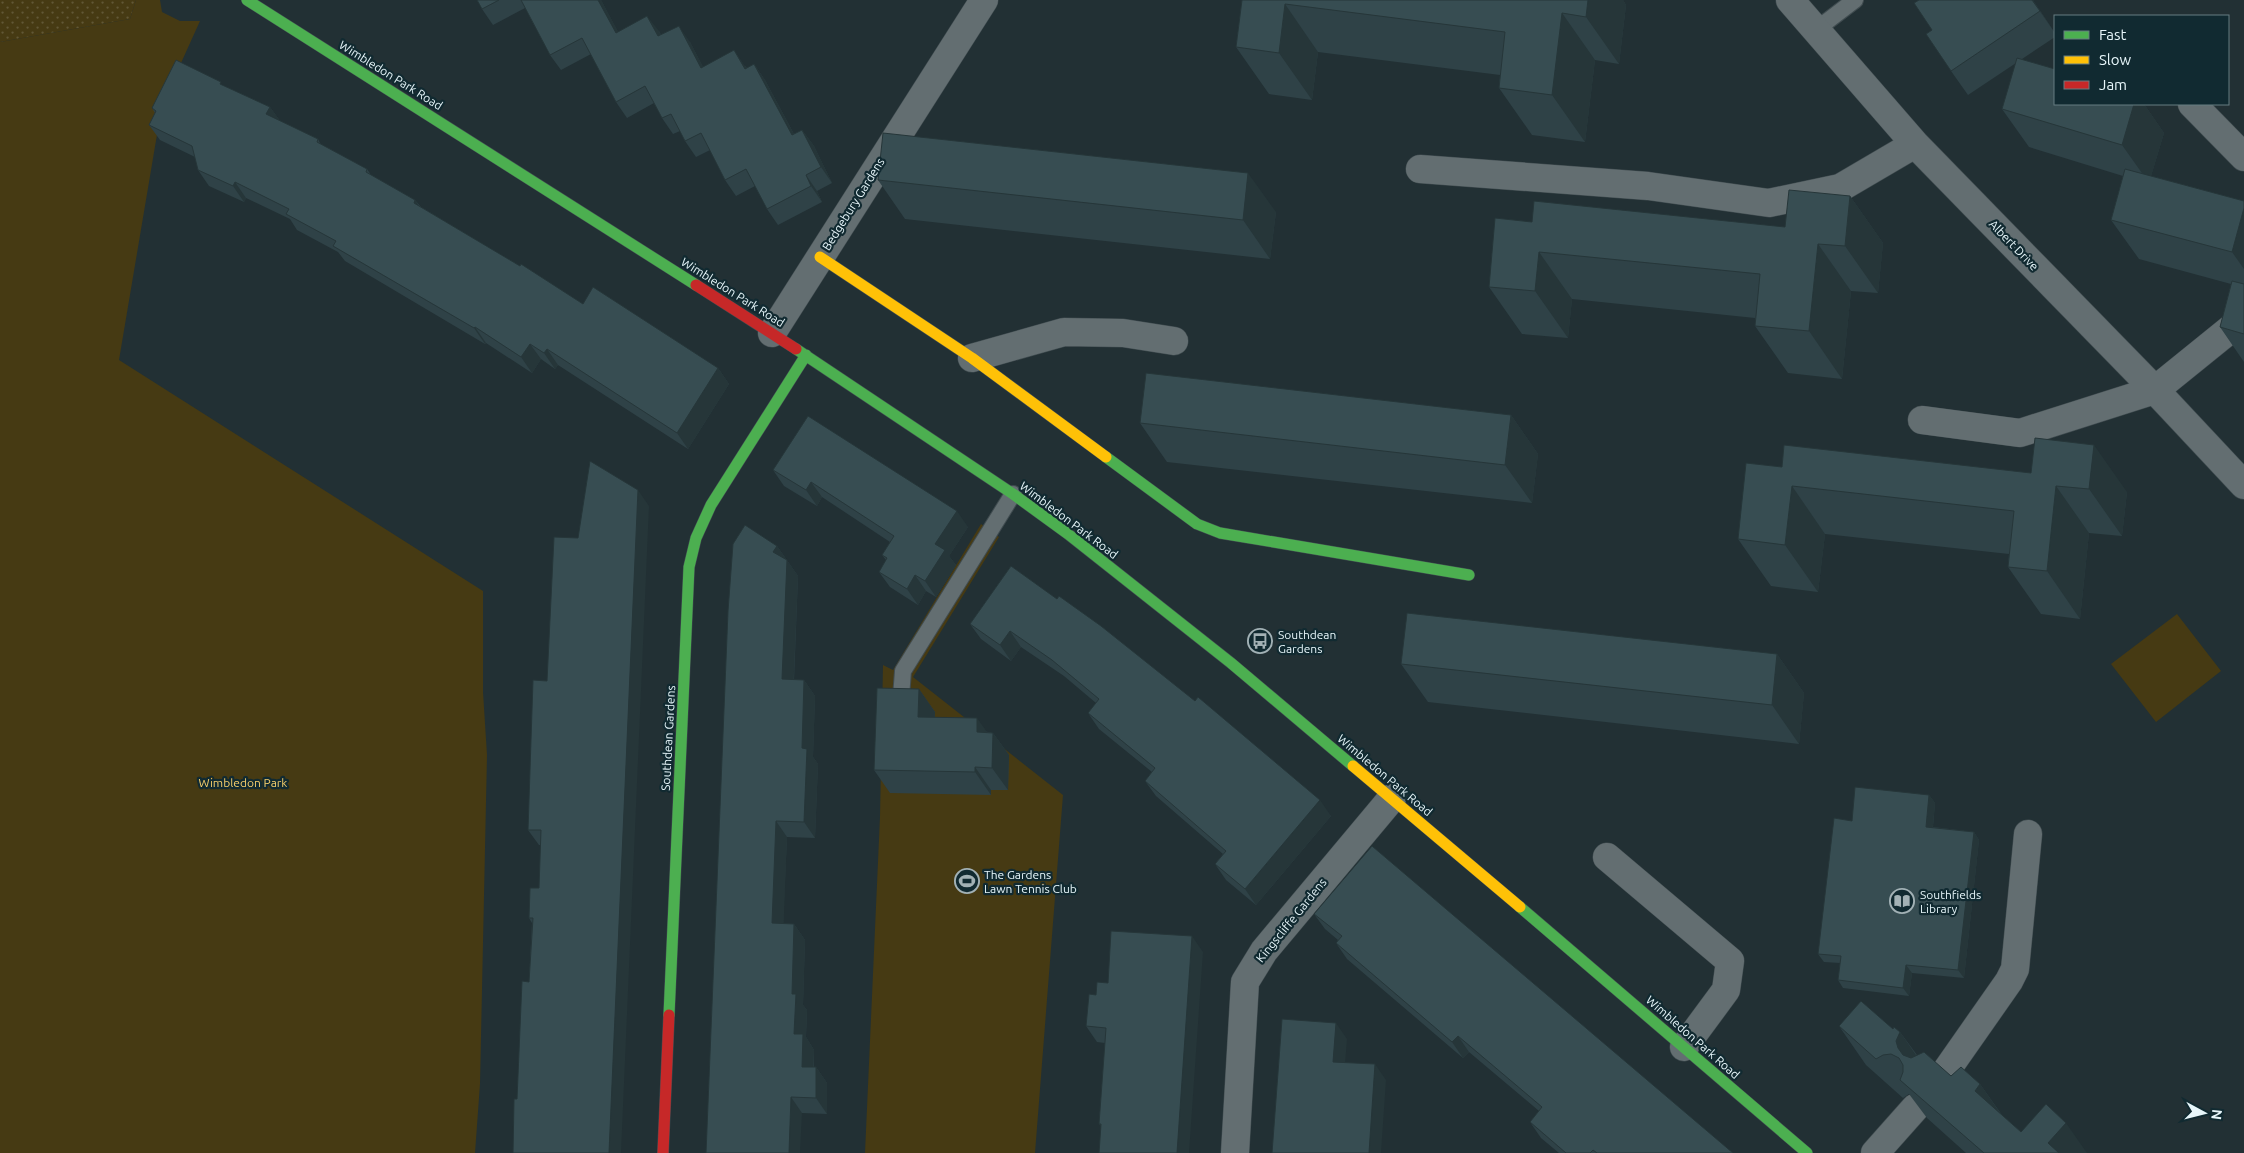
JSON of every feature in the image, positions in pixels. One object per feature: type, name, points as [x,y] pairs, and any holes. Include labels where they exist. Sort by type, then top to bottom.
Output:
[{"type":"street","name":"Wimbledon Park Road","points":[[247,0],[772,333],[1013,494],[1068,534],[1223,657],[1392,798],[1807,1153]]},
{"type":"street","name":"Bedgebury Gardens","points":[[772,333],[984,0]]},
{"type":"street","name":"Albert Drive","points":[[1790,0],[1915,144],[2155,390],[2244,485]]},
{"type":"street","points":[[2193,105],[2244,157]]},
{"type":"street","points":[[1420,170],[1648,186],[1769,203],[1840,188],[1915,144]]},
{"type":"street","points":[[820,257],[972,358],[1197,524],[1220,533],[1468,574]]},
{"type":"street","points":[[1922,420],[2020,433],[2155,390],[2244,318]]},
{"type":"street","points":[[972,358],[1064,332],[1123,333],[1174,341]]},
{"type":"street","name":"Southdean Gardens","points":[[663,1153],[689,567],[696,538],[711,505],[806,356]]},
{"type":"street","name":"Kingscliffe Gardens","points":[[1234,1153],[1245,982],[1264,951],[1392,798]]},
{"type":"street","points":[[1939,1081],[2009,981],[2015,969],[2028,834]]},
{"type":"street","points":[[1607,858],[1730,961],[1726,990],[1684,1047]]},
{"type":"street","points":[[1876,1153],[1915,1108]]},
{"type":"lane","points":[[1817,29],[1855,0]]},
{"type":"lane","points":[[901,697],[903,671],[1013,494]]},
{"type":"green space","points":[[0,0],[136,0],[130,19],[0,42]]},
{"type":"green space","name":"Wimbledon Park","points":[[136,0],[160,0],[162,12],[180,21],[200,21],[162,105],[119,360],[483,591],[483,692],[487,755],[480,1084],[475,1153],[0,1153],[0,42],[130,19]]},
{"type":"green space","name":"The Gardens Lawn Tennis Club","points":[[981,524],[999,537],[913,677],[1063,795],[1035,1153],[865,1153],[880,817],[883,665],[893,670]]},
{"type":"green space","points":[[2177,614],[2221,671],[2156,722],[2111,664]]},
{"type":"building","points":[[477,0],[499,0],[482,9]]},
{"type":"building","points":[[521,0],[598,0],[616,33],[647,16],[658,36],[679,26],[701,68],[734,50],[745,69],[754,64],[792,135],[802,130],[821,167],[806,175],[811,186],[767,209],[746,169],[725,180],[701,133],[685,141],[671,114],[662,118],[645,86],[616,102],[582,38],[550,55]]},
{"type":"building","points":[[1242,0],[1588,0],[1586,17],[1562,13],[1552,95],[1499,88],[1505,32],[1285,4],[1279,53],[1236,47]]},
{"type":"building","points":[[1919,0],[2032,0],[2040,11],[1951,71],[1926,34],[1932,30],[1914,3]]},
{"type":"building","points":[[2017,58],[2054,69],[2054,105],[2134,105],[2122,145],[2002,109]]},
{"type":"building","points":[[176,60],[221,82],[220,84],[270,107],[266,114],[318,139],[317,142],[367,169],[366,172],[415,200],[414,203],[520,266],[521,264],[583,304],[593,287],[718,368],[677,433],[547,349],[544,353],[530,344],[521,357],[475,327],[333,246],[336,241],[286,214],[289,209],[235,182],[233,186],[198,170],[192,146],[149,125],[156,111],[152,108]]},
{"type":"building","points":[[883,133],[1248,173],[1243,220],[878,180]]},
{"type":"building","points":[[2125,169],[2244,201],[2244,208],[2232,252],[2111,220]]},
{"type":"building","points":[[1789,190],[1850,196],[1845,246],[1818,244],[1809,331],[1755,326],[1760,274],[1539,252],[1535,291],[1489,287],[1495,218],[1532,222],[1534,201],[1785,227]]},
{"type":"building","points":[[2232,281],[2244,284],[2244,334],[2220,327]]},
{"type":"building","points":[[1146,373],[1511,415],[1505,465],[1140,423]]},
{"type":"building","points":[[808,416],[957,511],[935,544],[945,550],[925,581],[915,575],[907,589],[879,572],[887,558],[882,555],[894,536],[811,482],[806,490],[773,470]]},
{"type":"building","points":[[2035,438],[2094,445],[2089,489],[2056,486],[2047,571],[2008,567],[2014,511],[1792,486],[1785,545],[1738,539],[1746,463],[1782,467],[1784,445],[2031,473]]},
{"type":"building","points":[[590,461],[638,490],[609,1153],[513,1153],[514,1099],[517,1099],[522,981],[529,982],[533,918],[529,918],[530,888],[539,888],[541,830],[528,830],[533,680],[547,681],[554,537],[578,538]]},
{"type":"building","points":[[745,525],[777,546],[773,552],[787,560],[782,679],[804,680],[802,748],[807,749],[804,822],[776,821],[772,923],[794,924],[792,994],[796,994],[794,1034],[803,1034],[802,1067],[816,1067],[816,1098],[791,1097],[789,1153],[706,1153],[728,611],[733,544]]},
{"type":"building","points":[[1011,566],[1057,599],[1059,596],[1101,626],[1195,701],[1198,697],[1320,800],[1245,889],[1215,864],[1226,851],[1145,781],[1155,768],[1088,713],[1099,699],[1052,660],[1010,631],[1000,645],[970,624]]},
{"type":"building","points":[[1407,613],[1777,654],[1772,705],[1401,664]]},
{"type":"building","points":[[877,688],[919,689],[918,717],[977,718],[977,732],[993,733],[992,768],[975,767],[975,772],[874,770]]},
{"type":"building","name":"Southfields Library","points":[[1855,787],[1929,795],[1926,827],[1974,832],[1958,970],[1906,965],[1903,988],[1838,980],[1841,956],[1818,954],[1834,818],[1852,821]]},
{"type":"building","points":[[1372,846],[1733,1153],[1597,1153],[1593,1150],[1590,1153],[1566,1153],[1530,1122],[1542,1107],[1458,1036],[1452,1042],[1336,943],[1342,936],[1314,914]]},
{"type":"building","points":[[1111,931],[1192,936],[1177,1153],[1099,1153],[1101,1124],[1099,1124],[1106,1028],[1086,1026],[1089,994],[1096,995],[1097,982],[1108,983]]},
{"type":"building","points":[[1861,1001],[1893,1029],[1894,1027],[1900,1032],[1896,1041],[1903,1055],[1911,1058],[1924,1052],[1951,1076],[1961,1067],[1980,1084],[1975,1091],[2021,1132],[2046,1104],[2066,1123],[2048,1143],[2059,1153],[1984,1153],[1900,1080],[1903,1065],[1899,1058],[1891,1054],[1883,1055],[1876,1059],[1839,1026]]},
{"type":"building","points":[[1282,1019],[1336,1023],[1333,1062],[1375,1064],[1369,1153],[1272,1153]]},
{"type":"traffic: fast","points":[[247,0],[696,285]]},
{"type":"traffic: fast","points":[[796,349],[1013,494],[1068,534],[1231,663],[1353,766]]},
{"type":"traffic: fast","points":[[669,1015],[689,567],[696,538],[711,505],[806,355]]},
{"type":"traffic: fast","points":[[1106,457],[1197,524],[1220,533],[1469,575]]},
{"type":"traffic: fast","points":[[1520,907],[1807,1153]]},
{"type":"traffic: slow","points":[[820,257],[972,358],[1106,457]]},
{"type":"traffic: slow","points":[[1353,766],[1520,907]]},
{"type":"traffic: jam","points":[[696,285],[796,349]]},
{"type":"traffic: jam","points":[[663,1153],[669,1015]]},
{"type":"place","name":"Southdean Gardens","points":[[1260,641]]},
{"type":"place","name":"The Gardens Lawn Tennis Club","points":[[967,881]]},
{"type":"place","name":"Southfields Library","points":[[1902,901]]}]
